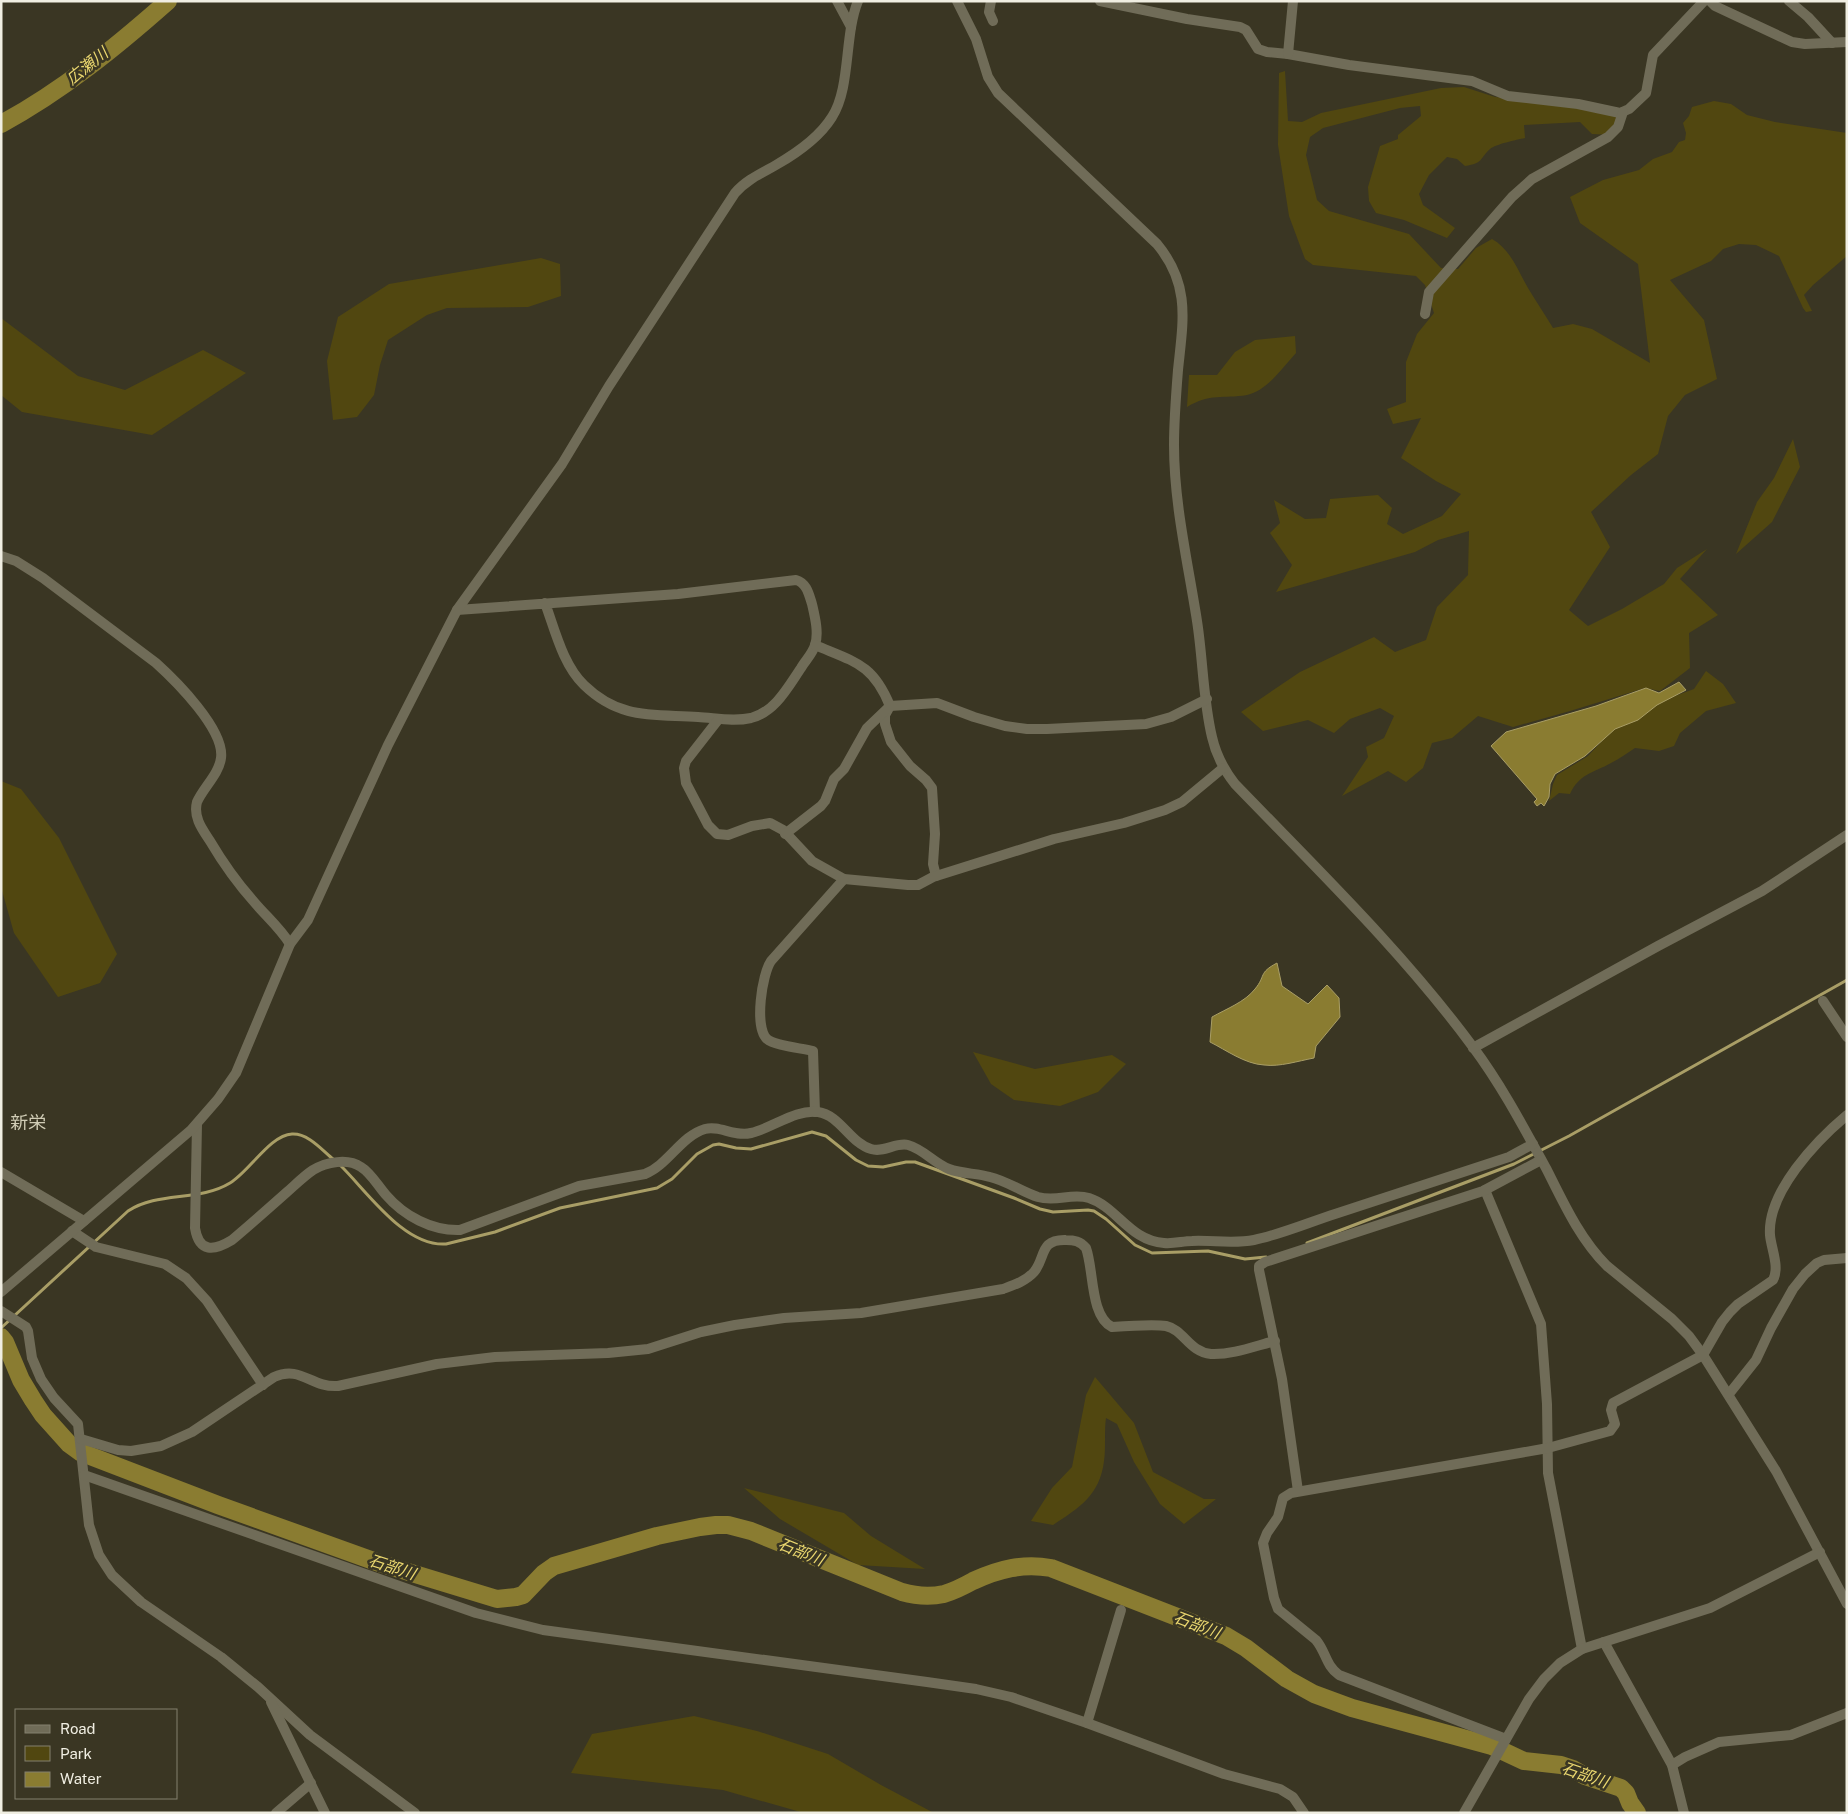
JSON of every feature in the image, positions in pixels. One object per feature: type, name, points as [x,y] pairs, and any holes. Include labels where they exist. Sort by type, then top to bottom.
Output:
[{"type":"street","points":[[837,1],[851,27]]},
{"type":"street","points":[[1,1292],[196,1124],[218,1099],[236,1074],[290,944],[308,920],[388,745],[457,610],[562,464],[614,378],[735,193],[745,183],[806,145],[832,117],[840,99],[851,27],[858,1]]},
{"type":"street","points":[[957,1],[976,39],[988,77],[998,93],[1157,244],[1169,260],[1178,279],[1181,291],[1183,320],[1174,427],[1174,470],[1198,624],[1212,736],[1223,768],[1235,784],[1394,949],[1473,1048],[1510,1102],[1576,1225],[1597,1256],[1672,1319],[1689,1336],[1776,1471],[1847,1604]]},
{"type":"street","points":[[992,1],[989,12],[993,21]]},
{"type":"street","points":[[1100,1],[1240,28],[1246,30],[1261,51],[1472,82],[1508,96],[1578,104],[1616,113],[1623,112],[1646,93],[1653,55],[1704,1]]},
{"type":"street","points":[[1288,54],[1293,1]]},
{"type":"street","points":[[1710,1],[1715,6],[1792,42],[1805,44],[1847,42]]},
{"type":"street","points":[[1789,1],[1814,23],[1832,43]]},
{"type":"street","points":[[1425,314],[1428,292],[1512,197],[1532,180],[1608,137],[1618,127],[1623,112]]},
{"type":"street","points":[[1,556],[16,561],[37,574],[156,663],[171,676],[202,712],[221,752],[219,766],[196,802],[195,809],[199,823],[232,876],[256,906],[281,929],[290,944]]},
{"type":"street","points":[[457,610],[545,603],[678,594],[796,580],[802,583],[808,591],[815,621],[815,645],[786,690],[774,704],[761,714],[751,718],[718,720],[645,716],[621,710],[584,685],[571,667],[545,603]]},
{"type":"street","points":[[815,645],[863,666],[880,684],[890,706]]},
{"type":"street","points":[[785,834],[825,801],[834,779],[844,770],[867,728],[890,706],[936,704],[1005,726],[1047,729],[1146,724],[1171,717],[1207,699]]},
{"type":"street","points":[[890,706],[885,715],[885,724],[892,742],[910,766],[932,788],[935,834],[933,864],[936,876]]},
{"type":"street","points":[[718,720],[686,761],[684,768],[686,783],[708,825],[717,834],[722,835],[763,823],[770,823],[785,834],[812,861],[844,879],[918,885],[936,876],[1045,842],[1124,823],[1174,807],[1223,768]]},
{"type":"street","points":[[1473,1048],[1762,891],[1847,835]]},
{"type":"street","points":[[815,1112],[813,1050],[772,1042],[764,1034],[760,1022],[764,982],[766,967],[771,960],[844,879]]},
{"type":"street","points":[[1823,1001],[1847,1037]]},
{"type":"street","points":[[196,1124],[195,1228],[200,1242],[204,1246],[211,1248],[217,1248],[232,1240],[313,1170],[328,1164],[344,1162],[361,1167],[387,1197],[413,1218],[438,1228],[460,1230],[579,1186],[654,1171],[685,1142],[704,1129],[712,1128],[731,1134],[748,1134],[798,1115],[815,1112],[829,1116],[858,1142],[872,1150],[886,1150],[905,1144],[912,1146],[940,1165],[950,1169],[990,1176],[1038,1196],[1060,1199],[1076,1195],[1091,1198],[1140,1236],[1168,1244],[1192,1241],[1255,1240],[1509,1157],[1533,1144]]},
{"type":"street","points":[[1506,1739],[1339,1675],[1331,1669],[1316,1640],[1278,1610],[1274,1598],[1264,1543],[1267,1532],[1278,1517],[1285,1495],[1548,1448],[1610,1432],[1615,1424],[1612,1406],[1616,1400],[1703,1355],[1730,1312],[1738,1304],[1773,1280],[1775,1271],[1770,1219],[1774,1206],[1804,1157],[1827,1131],[1847,1114]]},
{"type":"street","points":[[1298,1492],[1275,1341],[1258,1270],[1262,1264],[1485,1190],[1541,1160]]},
{"type":"street","points":[[1,1172],[84,1221]]},
{"type":"street","points":[[1485,1190],[1541,1324],[1550,1482],[1582,1649]]},
{"type":"street","points":[[72,1231],[96,1247],[165,1264],[186,1278],[202,1294],[216,1313],[263,1385]]},
{"type":"street","points":[[81,1439],[118,1450],[131,1451],[161,1446],[192,1432],[274,1377],[290,1372],[299,1374],[322,1386],[330,1387],[437,1364],[495,1357],[608,1353],[648,1348],[735,1324],[784,1318],[861,1313],[1003,1289],[1021,1281],[1034,1272],[1046,1246],[1052,1241],[1058,1240],[1075,1240],[1086,1248],[1097,1306],[1106,1324],[1112,1327],[1166,1326],[1175,1330],[1195,1349],[1211,1354],[1225,1353],[1275,1341]]},
{"type":"street","points":[[1728,1394],[1756,1360],[1793,1289],[1805,1274],[1817,1263],[1824,1260],[1847,1258]]},
{"type":"street","points":[[1,1311],[26,1327],[32,1358],[41,1380],[54,1398],[75,1419],[80,1429],[92,1536],[98,1555],[112,1575],[141,1602],[221,1657],[269,1697],[310,1735],[415,1813]]},
{"type":"street","points":[[84,1475],[476,1613],[543,1630],[976,1689],[1010,1697],[1087,1723],[1224,1774],[1280,1789],[1292,1797],[1304,1813]]},
{"type":"street","points":[[1464,1813],[1529,1699],[1544,1679],[1560,1663],[1582,1649],[1710,1608],[1820,1552]]},
{"type":"street","points":[[1087,1723],[1121,1610]]},
{"type":"street","points":[[1604,1642],[1672,1765],[1684,1813]]},
{"type":"street","points":[[269,1697],[326,1813]]},
{"type":"street","points":[[1672,1765],[1685,1756],[1719,1742],[1791,1735],[1847,1713]]},
{"type":"street","points":[[276,1813],[311,1783]]},
{"type":"green space","points":[[1285,71],[1288,121],[1302,122],[1321,113],[1441,88],[1464,87],[1495,97],[1544,101],[1591,109],[1619,118],[1614,135],[1592,134],[1580,122],[1524,125],[1525,138],[1493,147],[1475,163],[1465,166],[1457,159],[1447,157],[1429,175],[1419,194],[1423,205],[1455,228],[1447,238],[1404,220],[1376,213],[1369,201],[1368,187],[1380,146],[1398,139],[1398,135],[1421,116],[1420,106],[1400,108],[1323,128],[1310,137],[1306,155],[1317,200],[1329,211],[1409,234],[1441,268],[1458,269],[1476,248],[1492,239],[1499,243],[1509,254],[1553,328],[1573,324],[1592,329],[1650,363],[1638,264],[1580,223],[1570,197],[1603,180],[1639,170],[1653,159],[1672,152],[1679,142],[1685,140],[1686,133],[1683,123],[1689,116],[1692,107],[1714,101],[1731,104],[1747,115],[1775,122],[1847,133],[1847,256],[1804,295],[1812,311],[1806,312],[1803,308],[1779,256],[1756,245],[1739,244],[1723,249],[1711,261],[1670,280],[1704,320],[1717,379],[1685,395],[1668,416],[1658,454],[1631,475],[1591,512],[1610,547],[1569,610],[1588,626],[1622,609],[1664,584],[1677,568],[1707,549],[1680,579],[1718,615],[1689,633],[1690,668],[1660,691],[1645,688],[1513,727],[1478,716],[1452,738],[1432,743],[1423,768],[1406,782],[1388,771],[1342,796],[1368,757],[1366,747],[1384,738],[1394,716],[1380,708],[1350,719],[1334,733],[1308,720],[1263,731],[1241,712],[1300,672],[1374,637],[1395,652],[1426,640],[1437,607],[1468,575],[1469,531],[1438,540],[1415,552],[1276,592],[1292,565],[1270,533],[1280,523],[1274,500],[1305,519],[1326,518],[1330,499],[1378,495],[1392,508],[1387,524],[1403,534],[1442,516],[1461,494],[1436,481],[1401,458],[1421,418],[1393,424],[1387,409],[1406,402],[1406,362],[1417,334],[1434,313],[1425,285],[1416,276],[1313,265],[1305,259],[1289,216],[1278,145],[1279,73]]},
{"type":"green space","points":[[541,258],[560,264],[561,296],[528,307],[447,308],[427,315],[388,340],[380,365],[374,395],[357,417],[333,420],[327,361],[338,317],[389,284]]},
{"type":"green space","points":[[1,318],[78,376],[125,390],[203,350],[246,373],[152,435],[22,412],[1,395]]},
{"type":"green space","points":[[1295,336],[1296,353],[1274,378],[1261,389],[1247,395],[1210,398],[1187,407],[1189,375],[1217,375],[1235,352],[1255,340]]},
{"type":"green space","points":[[1793,439],[1800,467],[1772,522],[1736,554],[1757,502],[1774,478]]},
{"type":"green space","points":[[1706,671],[1723,684],[1736,703],[1706,711],[1680,733],[1674,746],[1659,751],[1635,748],[1582,778],[1570,794],[1559,793],[1549,801],[1557,775],[1588,756],[1613,729],[1661,701],[1694,689]]},
{"type":"green space","points":[[1,781],[21,789],[59,838],[117,954],[100,983],[58,997],[14,933],[1,887]]},
{"type":"green space","points":[[973,1052],[1035,1069],[1112,1055],[1126,1064],[1098,1092],[1060,1106],[1014,1100],[991,1084]]},
{"type":"green space","points":[[1095,1377],[1134,1423],[1153,1472],[1204,1499],[1216,1499],[1184,1524],[1160,1504],[1134,1462],[1117,1424],[1106,1418],[1102,1473],[1093,1492],[1080,1506],[1053,1525],[1031,1521],[1052,1488],[1072,1467],[1086,1395]]},
{"type":"green space","points":[[744,1488],[844,1513],[871,1536],[925,1569],[858,1565],[780,1519]]},
{"type":"green space","points":[[694,1716],[757,1731],[828,1754],[934,1813],[804,1813],[723,1790],[571,1773],[592,1734]]},
{"type":"water","points":[[1679,682],[1686,690],[1657,705],[1638,720],[1615,729],[1585,756],[1555,774],[1550,784],[1549,797],[1544,806],[1541,803],[1537,806],[1534,802],[1537,799],[1491,746],[1506,732],[1596,706],[1646,688],[1659,693]]},
{"type":"water","points":[[1277,963],[1282,986],[1308,1004],[1327,985],[1339,998],[1340,1017],[1316,1046],[1314,1058],[1276,1065],[1257,1064],[1210,1042],[1212,1017],[1251,994],[1267,969]]},
{"type":"waterway","name":"広瀬川","points":[[1,124],[67,83],[129,35],[168,1]]},
{"type":"waterway","points":[[1307,1243],[1514,1164],[1569,1136],[1847,980]]},
{"type":"waterway","points":[[340,1165],[374,1202],[401,1227],[416,1237],[430,1243],[446,1244],[495,1232],[560,1208],[657,1188],[672,1179],[697,1154],[713,1145],[719,1144],[751,1149],[812,1132],[826,1136],[856,1160],[868,1166],[883,1167],[915,1162],[1040,1209],[1053,1212],[1094,1211],[1106,1219],[1135,1245],[1152,1253],[1208,1251],[1245,1259],[1266,1257]]},
{"type":"waterway","points":[[1,1328],[128,1211],[152,1201],[205,1193],[218,1189],[237,1178],[268,1147],[284,1136],[292,1134],[304,1136],[333,1159]]},
{"type":"waterway","name":"石部川","points":[[1,1337],[5,1342],[21,1380],[43,1415],[69,1444],[80,1452],[218,1505],[382,1564],[497,1599],[523,1595],[544,1573],[554,1566],[657,1536],[716,1525],[728,1525],[751,1531],[902,1592],[918,1595],[934,1596],[944,1594],[983,1577],[1011,1568],[1031,1566],[1051,1568],[1226,1636],[1246,1648],[1287,1679],[1314,1694],[1352,1708],[1492,1746],[1524,1761],[1561,1765],[1585,1776],[1621,1788],[1626,1793],[1637,1813]]},
{"type":"district","name":"新栄","points":[[28,1122]]}]
